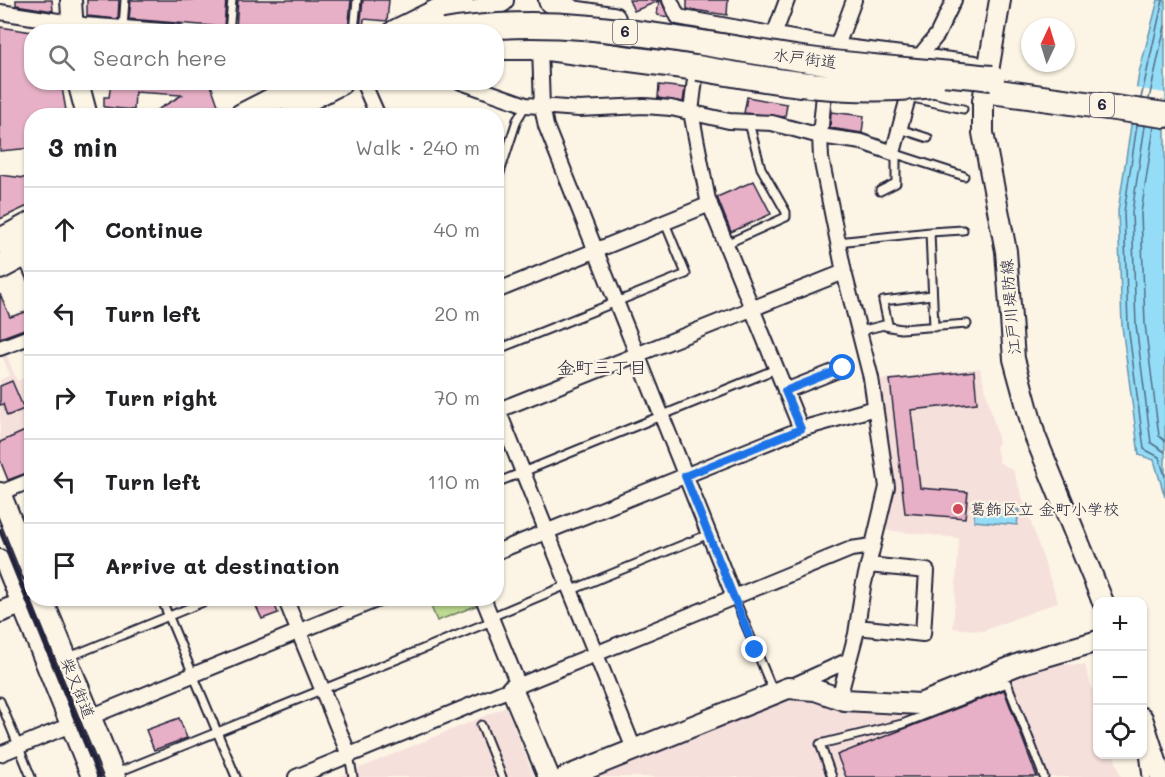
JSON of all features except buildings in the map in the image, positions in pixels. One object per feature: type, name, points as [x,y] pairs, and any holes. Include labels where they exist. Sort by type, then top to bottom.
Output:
[{"type":"highway","points":[[458,24],[501,0]]},
{"type":"highway","points":[[507,0],[518,25],[518,47],[697,74],[834,89],[889,90],[932,85]]},
{"type":"highway","points":[[551,0],[573,13],[910,63]]},
{"type":"highway","points":[[412,24],[455,2]]},
{"type":"highway","name":"水戸街道","points":[[504,25],[565,24],[803,59],[910,63],[1165,115]]},
{"type":"highway","name":"水戸街道","points":[[518,47],[588,42],[802,74],[932,85],[986,77]]},
{"type":"highway","points":[[239,108],[273,90]]},
{"type":"highway","points":[[258,108],[292,90]]},
{"type":"highway","points":[[290,108],[324,90]]},
{"type":"highway","points":[[302,108],[335,90]]},
{"type":"highway","name":"水戸街道","points":[[1039,90],[1165,103]]},
{"type":"highway","points":[[0,230],[24,218]]},
{"type":"highway","points":[[0,241],[24,228]]},
{"type":"highway","points":[[0,267],[21,250]]},
{"type":"main road","points":[[71,0],[72,24]]},
{"type":"main road","name":"江戸川堤防線","points":[[1000,0],[985,92],[983,133],[1006,251],[1014,358],[1035,436],[1101,597]]},
{"type":"main road","points":[[80,90],[85,108]]},
{"type":"main road","points":[[0,493],[24,543]]},
{"type":"main road","name":"柴又街道","points":[[45,606],[114,775]]},
{"type":"main road","points":[[566,777],[781,690],[815,690],[839,698],[920,704],[1022,663],[1093,642]]},
{"type":"main road","points":[[515,687],[549,777]]},
{"type":"main road","points":[[1147,732],[1161,777]]},
{"type":"street","points":[[670,0],[678,17],[837,46],[910,63]]},
{"type":"street","points":[[774,35],[787,0]]},
{"type":"street","points":[[839,698],[857,627],[872,546],[887,487],[860,331],[844,272],[821,158],[820,136],[824,94],[837,46],[854,0]]},
{"type":"street","points":[[484,90],[526,105],[542,107],[579,109],[644,106],[748,123],[772,123],[820,136],[862,142],[894,153],[908,98],[910,63],[937,35],[954,0]]},
{"type":"street","points":[[0,12],[54,24]]},
{"type":"street","points":[[518,47],[542,107],[546,126],[615,303],[734,597]]},
{"type":"street","points":[[801,429],[710,204],[691,112],[697,74],[824,94],[908,98]]},
{"type":"street","points":[[367,90],[374,108]]},
{"type":"street","points":[[504,288],[710,204]]},
{"type":"street","points":[[504,406],[844,272]]},
{"type":"street","points":[[0,348],[24,339]]},
{"type":"street","points":[[785,391],[843,368]]},
{"type":"street","points":[[504,549],[801,429],[875,408]]},
{"type":"street","points":[[504,426],[634,749]]},
{"type":"street","points":[[0,493],[24,483]]},
{"type":"street","points":[[296,777],[851,549],[872,546]]},
{"type":"street","points":[[0,557],[12,607],[68,726],[89,777]]},
{"type":"street","points":[[857,627],[923,634],[927,571],[868,565]]},
{"type":"street","points":[[288,606],[349,755]]},
{"type":"street","points":[[90,717],[362,606]]},
{"type":"street","points":[[486,606],[515,687]]},
{"type":"street","points":[[781,690],[849,660]]},
{"type":"street","points":[[0,754],[68,726]]},
{"type":"lane","points":[[123,24],[125,0]]},
{"type":"lane","points":[[230,24],[232,0]]},
{"type":"lane","points":[[355,24],[357,0]]},
{"type":"lane","points":[[908,98],[963,109]]},
{"type":"lane","points":[[504,160],[517,120],[526,105]]},
{"type":"lane","points":[[726,244],[786,217],[786,212],[761,168],[748,123]]},
{"type":"lane","points":[[900,129],[928,138]]},
{"type":"lane","points":[[880,191],[896,183],[894,153],[964,176]]},
{"type":"lane","points":[[504,347],[686,274],[665,223]]},
{"type":"lane","points":[[838,242],[963,230]]},
{"type":"lane","points":[[930,232],[934,327]]},
{"type":"lane","points":[[860,331],[888,324],[883,301],[933,295]]},
{"type":"lane","points":[[882,325],[901,329],[967,324]]},
{"type":"lane","points":[[504,480],[777,369]]},
{"type":"lane","points":[[114,775],[570,587],[709,534]]},
{"type":"lane","points":[[734,597],[781,690]]},
{"type":"lane","points":[[164,606],[236,777]]},
{"type":"lane","points":[[66,658],[193,606]]},
{"type":"lane","points":[[831,777],[820,744],[902,724],[1006,683],[1044,777]]},
{"type":"lane","points":[[0,701],[31,777]]},
{"type":"lane","points":[[481,725],[501,777]]},
{"type":"lane","points":[[1147,777],[1144,752],[1150,743]]},
{"type":"lane","points":[[349,755],[353,777]]},
{"type":"shaded area","points":[[5,351],[17,381],[24,378],[24,477],[8,483],[0,465],[0,380],[10,375],[1,353]]},
{"type":"shaded area","name":"葛飾区立 金町小学校","points":[[980,368],[999,442],[996,447],[1000,463],[1013,470],[1058,602],[983,631],[953,628],[959,538],[884,530],[895,488],[878,380]]},
{"type":"shaded area","points":[[1054,664],[1085,665],[1093,692],[1093,759],[1115,759],[1121,777],[589,777],[768,706],[793,701],[813,701],[837,708],[919,714],[1022,671]]},
{"type":"shaded area","points":[[506,707],[534,777],[338,777]]},
{"type":"green space","points":[[431,606],[475,606],[437,621]]},
{"type":"water","points":[[1158,0],[1165,0],[1165,497],[1154,460],[1139,455],[1122,326],[1118,211],[1139,73]]},
{"type":"water","points":[[975,506],[1019,510],[1017,525],[974,521]]},
{"type":"pier","points":[[1134,88],[1165,93],[1165,124],[1129,119]]},
{"type":"railway","points":[[0,530],[24,589]]},
{"type":"railway","points":[[31,606],[100,777]]},
{"type":"place","name":"葛飾区立 金町小学校","points":[[958,509]]},
{"type":"district","name":"金町三丁目","points":[[602,368]]},
{"type":"route","points":[[755,650],[685,476],[801,429],[785,391],[843,368]]}]
